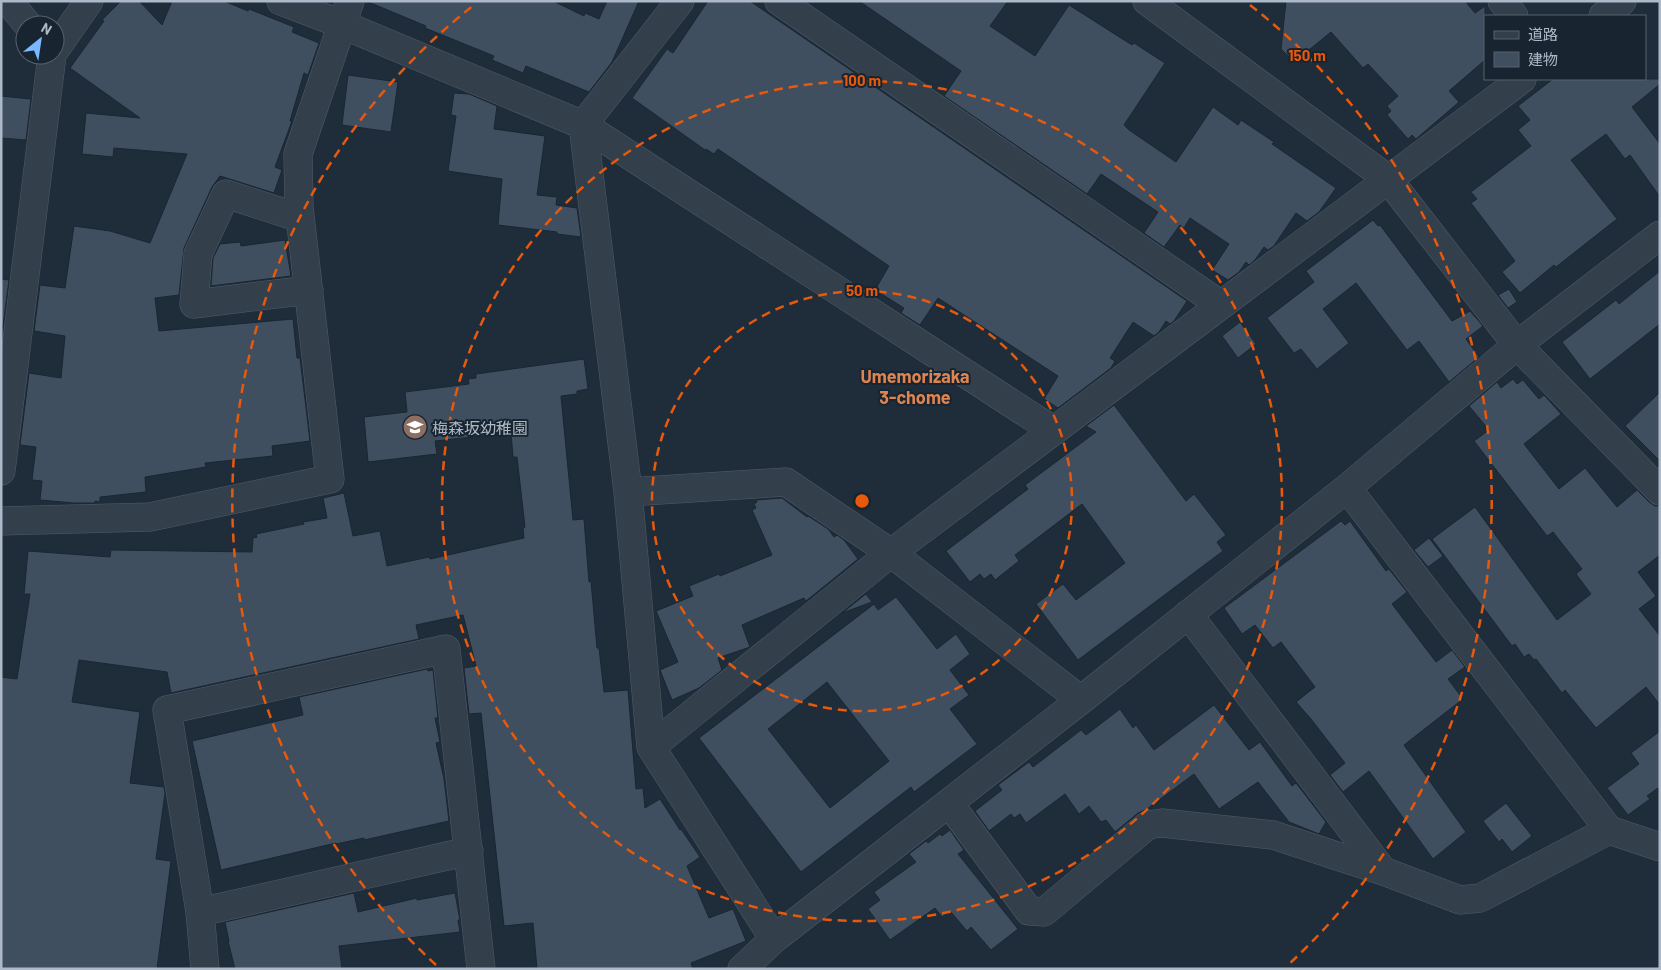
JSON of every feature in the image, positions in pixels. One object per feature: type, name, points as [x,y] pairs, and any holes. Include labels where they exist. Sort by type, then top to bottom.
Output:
[{"type":"street","points":[[8,1],[20,15]]},
{"type":"street","points":[[65,36],[89,1]]},
{"type":"street","points":[[281,1],[345,13],[583,125],[1054,431]]},
{"type":"street","points":[[680,1],[583,125],[628,492],[651,746],[774,939]]},
{"type":"street","points":[[779,1],[1221,305]]},
{"type":"street","points":[[1147,1],[1388,179],[1517,345],[1660,491]]},
{"type":"street","points":[[1502,1],[1513,15]]},
{"type":"street","points":[[1604,15],[1622,1]]},
{"type":"street","points":[[1,521],[150,516],[330,479],[300,218],[298,154],[345,13]]},
{"type":"street","points":[[1,471],[51,65]]},
{"type":"street","points":[[651,746],[891,553],[1521,80]]},
{"type":"street","points":[[300,218],[226,194],[198,254],[194,304],[309,290]]},
{"type":"street","points":[[742,969],[774,939],[1081,700],[1347,488],[1517,345],[1660,235]]},
{"type":"street","points":[[628,492],[786,482],[891,553],[1081,700]]},
{"type":"street","points":[[1347,488],[1609,830],[1660,847]]},
{"type":"street","points":[[1188,614],[1383,871]]},
{"type":"street","points":[[205,969],[200,912],[167,710],[446,649],[481,969]]},
{"type":"street","points":[[949,803],[1029,911],[1044,912],[1148,825],[1162,823],[1274,835],[1383,871],[1460,900],[1480,898],[1609,830]]},
{"type":"street","points":[[200,912],[469,852]]},
{"type":"building","points":[[121,1],[139,1],[162,25],[172,1],[224,1],[294,27],[292,32],[319,43],[308,75],[304,73],[290,121],[292,121],[275,167],[282,170],[274,193],[220,176],[212,187],[184,248],[179,295],[155,298],[159,331],[293,319],[297,358],[300,358],[310,441],[272,446],[273,456],[205,463],[206,467],[145,477],[146,492],[100,497],[100,502],[95,501],[95,503],[40,500],[42,481],[32,480],[36,447],[20,445],[29,373],[61,378],[65,336],[34,331],[40,285],[65,288],[74,226],[110,231],[150,243],[187,154],[114,148],[113,157],[82,154],[86,113],[140,118],[70,68],[104,21],[102,20]]},
{"type":"building","points":[[366,1],[553,1],[584,16],[585,13],[599,19],[607,1],[639,1],[612,62],[589,92],[526,66],[523,73],[492,60],[494,56],[425,28],[426,26]]},
{"type":"building","points":[[708,1],[750,1],[1187,301],[1174,321],[1170,324],[1166,321],[1154,336],[1133,322],[1110,358],[1115,361],[1111,368],[1058,408],[1044,399],[1058,376],[938,298],[920,325],[901,313],[904,308],[875,290],[889,266],[718,149],[714,154],[705,150],[632,98],[667,49],[673,53]]},
{"type":"building","points":[[859,1],[1008,1],[990,26],[1035,56],[1069,5],[1132,45],[1134,43],[1165,63],[1124,125],[1129,130],[1176,162],[1213,107],[1238,125],[1241,120],[1336,188],[1319,212],[1307,221],[1296,213],[1274,246],[1268,250],[1264,247],[1255,260],[1249,265],[1246,262],[1239,272],[1228,280],[1212,270],[1229,244],[1190,218],[1184,228],[1180,225],[1164,247],[1144,233],[1158,212],[1101,174],[1087,194],[944,96],[961,71]]},
{"type":"building","points":[[1286,1],[1465,1],[1475,13],[1485,6],[1484,61],[1449,91],[1459,102],[1416,139],[1412,135],[1408,139],[1387,115],[1391,111],[1387,106],[1398,96],[1368,64],[1363,68],[1331,32],[1294,62],[1281,49]]},
{"type":"building","points":[[348,75],[398,82],[391,132],[342,125]]},
{"type":"building","points":[[1660,79],[1660,84],[1632,107],[1660,144],[1660,197],[1630,155],[1625,159],[1606,134],[1571,160],[1617,219],[1556,267],[1554,265],[1520,293],[1502,272],[1515,261],[1471,203],[1477,199],[1471,192],[1531,146],[1518,130],[1530,120],[1518,106],[1552,80]]},
{"type":"building","points":[[454,93],[469,94],[497,106],[494,129],[545,136],[537,195],[557,197],[556,205],[577,208],[581,237],[557,234],[557,232],[498,225],[502,179],[448,171],[456,116],[451,115]]},
{"type":"building","points":[[1,96],[31,99],[26,140],[1,138]]},
{"type":"building","points":[[1373,220],[1378,226],[1380,225],[1452,321],[1470,311],[1483,326],[1466,339],[1479,357],[1449,382],[1419,341],[1407,350],[1356,283],[1323,309],[1349,343],[1317,369],[1301,349],[1294,353],[1267,318],[1314,282],[1306,271]]},
{"type":"building","points":[[285,240],[291,276],[211,286],[213,258],[220,244],[240,242],[241,246]]},
{"type":"building","points":[[1660,271],[1660,324],[1590,379],[1562,342],[1616,300],[1619,304]]},
{"type":"building","points":[[1,279],[9,280],[3,326],[1,326]]},
{"type":"building","points":[[1509,289],[1517,302],[1508,308],[1498,295]]},
{"type":"building","points":[[1240,322],[1256,344],[1238,358],[1222,336]]},
{"type":"building","points":[[584,359],[588,389],[577,391],[577,394],[561,396],[573,520],[584,519],[589,582],[591,581],[597,648],[599,648],[604,692],[628,690],[636,789],[643,788],[645,808],[660,799],[700,857],[687,866],[709,918],[733,909],[746,941],[691,963],[693,969],[537,969],[533,923],[504,926],[481,713],[469,714],[464,668],[476,666],[463,615],[416,625],[419,639],[171,693],[167,672],[79,660],[72,702],[140,712],[130,783],[164,787],[165,793],[156,859],[171,861],[157,969],[1,969],[1,677],[17,679],[30,594],[24,594],[28,551],[110,557],[111,550],[252,552],[253,538],[257,537],[256,534],[327,518],[323,498],[344,493],[353,536],[380,531],[387,566],[429,557],[430,559],[524,538],[523,528],[525,527],[517,457],[513,457],[511,433],[435,441],[437,454],[368,462],[364,417],[407,412],[405,392],[469,384],[468,379],[476,378],[476,374]]},
{"type":"building","points":[[1513,379],[1517,384],[1523,380],[1539,399],[1544,395],[1561,414],[1524,444],[1559,489],[1585,468],[1617,507],[1637,490],[1649,502],[1655,506],[1660,506],[1660,555],[1638,572],[1656,596],[1639,609],[1660,636],[1660,705],[1646,687],[1596,728],[1565,690],[1562,693],[1536,659],[1534,660],[1529,654],[1524,657],[1515,644],[1512,646],[1432,539],[1475,507],[1557,620],[1591,594],[1576,574],[1582,569],[1553,532],[1547,536],[1474,441],[1489,430],[1469,406],[1497,382],[1501,388]]},
{"type":"building","points":[[1660,392],[1660,461],[1625,426]]},
{"type":"building","points":[[1114,405],[1186,501],[1194,494],[1226,535],[1217,542],[1223,551],[1078,660],[1036,604],[1063,584],[1076,600],[1125,563],[1082,504],[1015,555],[1019,561],[995,580],[991,574],[984,579],[980,574],[970,582],[946,551],[1028,489],[1025,485],[1096,432],[1086,426]]},
{"type":"building","points":[[782,498],[807,517],[828,529],[834,537],[837,535],[844,540],[858,559],[806,601],[804,598],[742,625],[750,647],[718,658],[722,670],[699,688],[672,700],[660,670],[678,662],[656,611],[693,596],[689,586],[772,555],[752,510],[756,508],[754,504],[757,502],[756,500]]},
{"type":"building","points":[[1341,521],[1345,525],[1350,521],[1386,571],[1389,569],[1407,592],[1392,604],[1436,662],[1452,650],[1465,667],[1448,679],[1463,699],[1404,745],[1466,832],[1433,859],[1369,771],[1343,792],[1330,775],[1345,763],[1296,702],[1315,687],[1281,642],[1273,648],[1255,625],[1242,634],[1224,608]]},
{"type":"building","points":[[1429,538],[1443,556],[1428,567],[1414,550]]},
{"type":"building","points":[[866,594],[872,602],[842,613]]},
{"type":"building","points":[[896,597],[937,649],[956,634],[970,654],[950,670],[969,695],[950,709],[977,744],[914,792],[911,787],[801,872],[699,738],[874,604],[878,610]],"holes":[[[827,682],[889,761],[830,808],[768,729]]]},
{"type":"building","points":[[427,669],[428,671],[433,670],[438,718],[435,718],[440,742],[436,743],[444,779],[449,821],[364,840],[364,838],[336,843],[221,870],[192,741],[303,715],[299,697]]},
{"type":"building","points":[[1214,705],[1249,750],[1260,742],[1292,786],[1296,783],[1326,822],[1319,834],[1289,822],[1258,782],[1219,809],[1194,774],[1147,809],[1138,813],[1115,832],[1106,820],[1101,822],[1089,806],[1079,814],[1065,794],[1026,823],[1020,814],[1014,818],[1011,814],[989,831],[975,811],[1002,790],[998,785],[1029,762],[1033,767],[1081,730],[1086,735],[1120,709],[1133,728],[1136,725],[1154,750]]},
{"type":"building","points":[[1660,731],[1660,790],[1658,788],[1647,796],[1650,799],[1628,815],[1607,788],[1639,764],[1631,753]]},
{"type":"building","points":[[1506,803],[1532,836],[1512,852],[1502,839],[1499,842],[1483,821]]},
{"type":"building","points":[[950,830],[964,850],[958,854],[1018,929],[991,950],[971,927],[967,931],[950,911],[942,917],[935,908],[890,940],[868,909],[880,900],[874,892],[916,862],[909,854],[926,841],[928,843],[940,834],[942,836]]},
{"type":"building","points":[[354,893],[358,912],[417,898],[417,900],[455,893],[460,920],[458,920],[460,932],[339,946],[342,969],[235,969],[225,922]]},
{"type":"place","name":"梅森坂幼稚園","points":[[415,427]]},
{"type":"district","name":"Umemorizaka 3-chome","points":[[915,386]]}]
